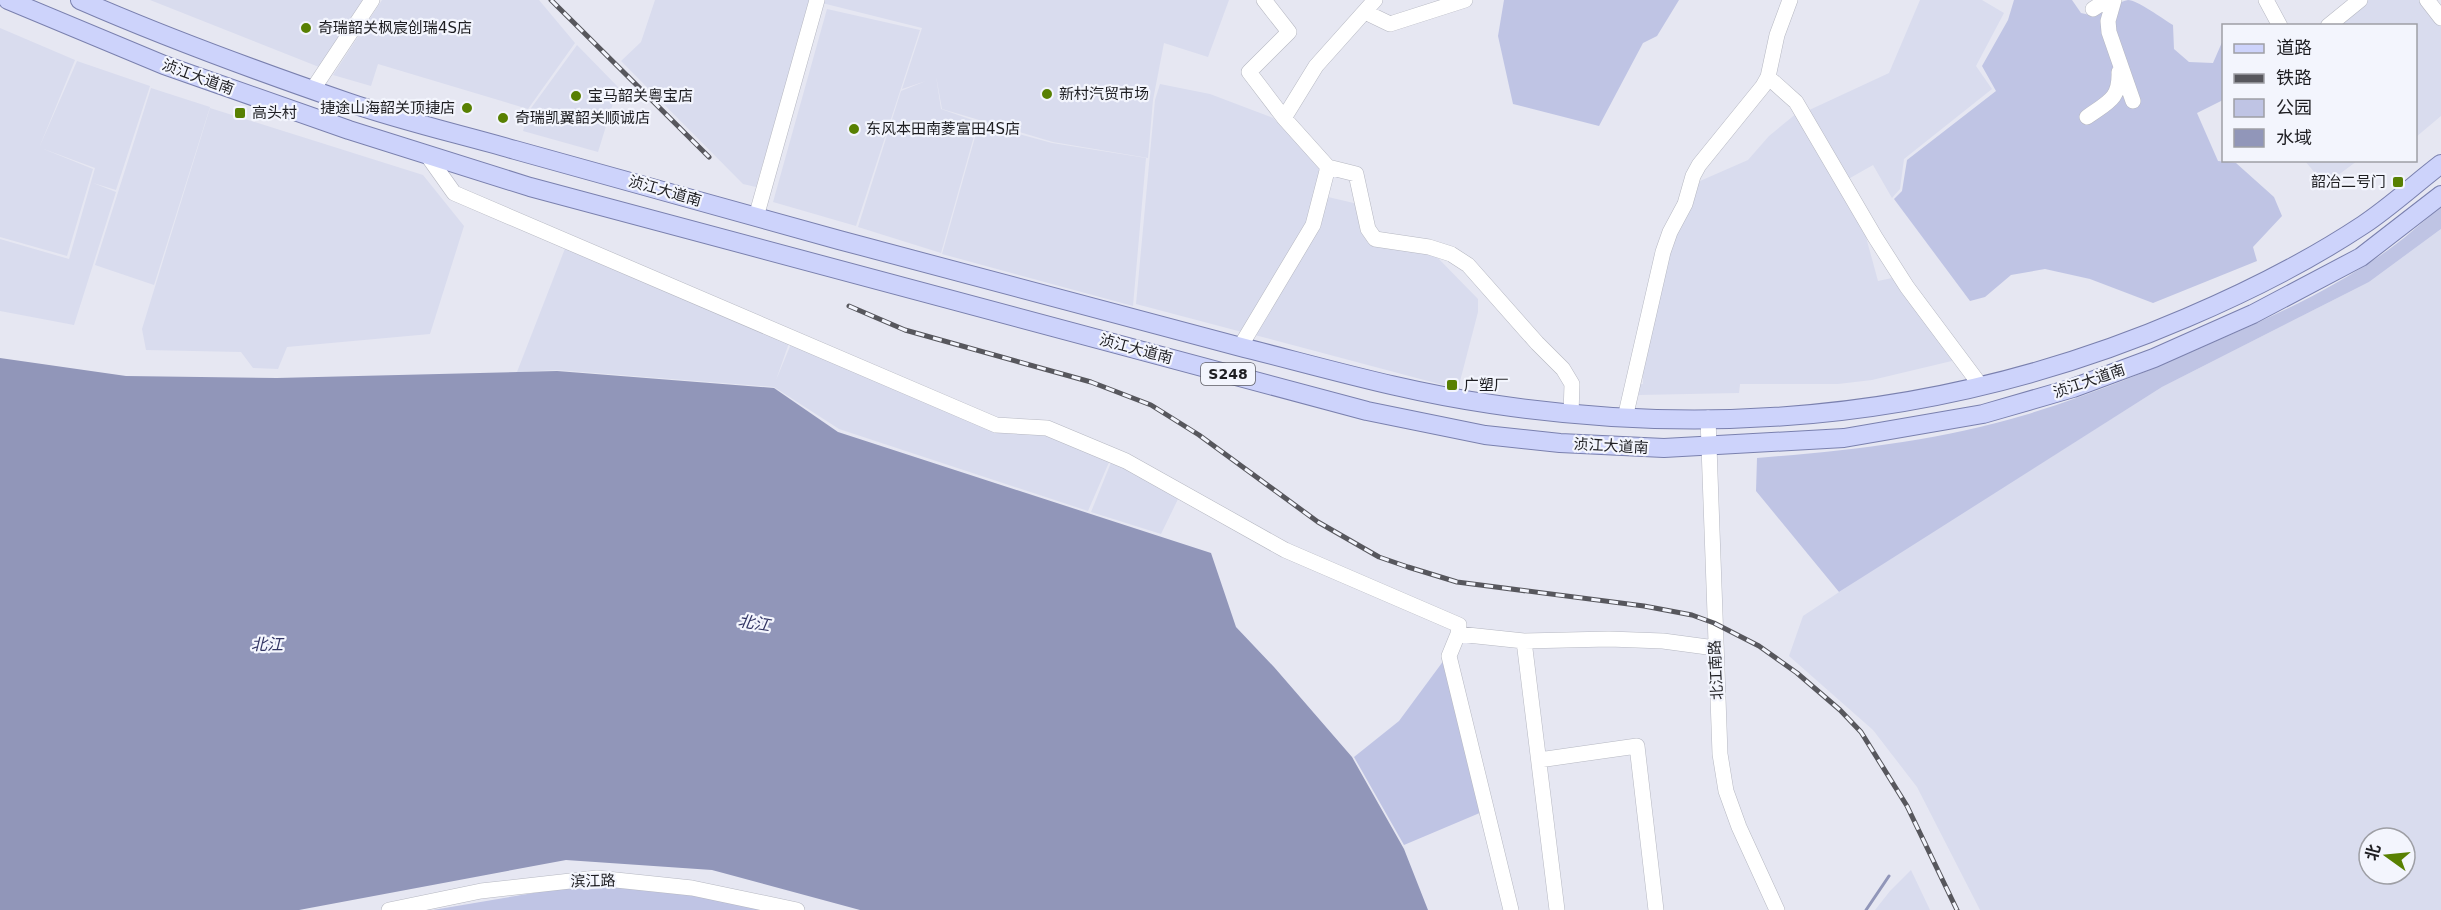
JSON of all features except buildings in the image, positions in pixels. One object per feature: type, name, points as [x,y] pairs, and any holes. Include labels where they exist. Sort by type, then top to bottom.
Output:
[{"type":"main road","name":"浈江大道南","points":[[8,0],[164,65],[349,130],[530,187],[1414,422],[1485,435],[1560,443],[1665,448],[1814,441],[1875,434],[1983,414],[2073,388],[2154,358],[2223,327],[2345,266],[2378,245],[2441,195]]},
{"type":"main road","name":"浈江大道南","points":[[80,0],[351,104],[1035,294],[1377,382],[1461,400],[1571,414],[1625,418],[1817,415],[1915,401],[2067,363],[2142,337],[2239,295],[2366,223],[2441,164]]},
{"type":"main road","points":[[427,155],[434,127]]},
{"type":"main road","points":[[749,246],[756,217]]},
{"type":"street","points":[[313,89],[372,0]]},
{"type":"street","points":[[756,217],[817,0]]},
{"type":"street","points":[[1264,0],[1289,32],[1250,72],[1284,118],[1328,167],[1356,174],[1368,229],[1375,239],[1429,247],[1451,254],[1468,265],[1563,369],[1572,384],[1571,414]]},
{"type":"street","points":[[1284,118],[1316,66],[1370,6],[1390,24],[1465,0]]},
{"type":"street","points":[[1625,418],[1663,252],[1670,232],[1685,204],[1695,171],[1768,77],[1777,35],[1790,0]]},
{"type":"street","points":[[2093,9],[2107,0]]},
{"type":"street","points":[[2114,0],[2108,21],[2109,32],[2133,101]]},
{"type":"street","points":[[2266,0],[2279,24]]},
{"type":"street","points":[[2330,24],[2360,0]]},
{"type":"street","points":[[2427,0],[2441,18]]},
{"type":"street","points":[[2087,117],[2117,94],[2119,87],[2118,57]]},
{"type":"street","points":[[1768,77],[1796,102],[1907,287],[1982,386]]},
{"type":"street","points":[[427,155],[454,193],[996,425],[1047,428],[1126,461],[1286,550],[1459,625],[1458,634],[1449,656],[1511,910]]},
{"type":"street","points":[[1240,346],[1313,225],[1328,167]]},
{"type":"street","name":"北江南路","points":[[1708,418],[1720,754],[1726,791],[1754,865],[1777,910]]},
{"type":"street","points":[[1458,634],[1524,641],[1610,639],[1662,641],[1715,648]]},
{"type":"street","points":[[1524,641],[1557,910]]},
{"type":"street","points":[[1539,760],[1637,746],[1656,910]]},
{"type":"street","name":"滨江路","points":[[389,910],[482,891],[597,878],[692,888],[797,910]]},
{"type":"shaded area","points":[[150,0],[363,0],[319,67]]},
{"type":"shaded area","points":[[382,0],[539,0],[575,43],[528,109],[378,64],[371,86],[333,75]]},
{"type":"shaded area","points":[[655,0],[810,0],[756,187],[743,184],[621,61],[641,42]]},
{"type":"shaded area","name":"新村汽贸市场","points":[[810,0],[1229,0],[1208,57],[1164,43],[1153,100],[1148,158],[1053,142],[942,109],[936,76],[941,109],[978,122],[941,253],[858,227],[901,91],[926,81],[902,89],[922,28]]},
{"type":"shaded area","points":[[1920,0],[1982,0],[2004,13],[1976,66],[1992,89],[1904,159],[1900,189],[1892,198],[1873,165],[1843,182],[1805,112],[1889,73]]},
{"type":"shaded area","points":[[2367,0],[2422,0],[2441,24],[2441,116],[2417,136],[2417,24],[2340,24]]},
{"type":"shaded area","points":[[827,9],[920,30],[856,226],[773,202]]},
{"type":"shaded area","points":[[0,28],[75,60],[39,148],[77,61],[150,86],[116,190],[93,183],[116,192],[74,325],[0,311],[0,239],[69,259],[95,168],[41,148],[93,169],[67,256],[0,237]]},
{"type":"shaded area","name":"宝马韶关粤宝店","points":[[577,45],[618,87],[598,152],[523,131],[529,111]]},
{"type":"shaded area","points":[[1160,84],[1210,94],[1273,118],[1323,169],[1307,225],[1242,332],[1136,304],[1155,100]]},
{"type":"shaded area","points":[[151,88],[210,107],[154,285],[95,265]]},
{"type":"shaded area","points":[[210,108],[423,175],[464,226],[430,334],[287,347],[278,369],[253,368],[241,352],[146,350],[142,329]]},
{"type":"shaded area","points":[[1797,113],[1866,237],[1878,281],[1892,278],[1956,360],[1872,380],[1838,384],[1740,384],[1739,393],[1639,395],[1639,384],[1643,384],[1643,359],[1674,235],[1700,181],[1748,160],[1769,136]]},
{"type":"shaded area","points":[[979,123],[1052,143],[1146,158],[1133,306],[942,254]]},
{"type":"shaded area","points":[[2306,162],[2356,162],[2325,185]]},
{"type":"shaded area","points":[[1328,197],[1358,204],[1360,231],[1368,243],[1434,254],[1478,299],[1478,312],[1458,389],[1251,334]]},
{"type":"shaded area","points":[[2441,229],[2441,910],[1980,910],[1917,787],[1873,730],[1789,656],[1803,616],[2162,387],[2369,282]]},
{"type":"shaded area","points":[[566,246],[789,343],[776,380],[791,344],[986,425],[1038,430],[1110,460],[1088,511],[839,429],[774,387],[556,370],[517,372]]},
{"type":"shaded area","points":[[1112,460],[1179,497],[1161,534],[1091,512]]},
{"type":"shaded area","points":[[1911,870],[1930,910],[1875,910],[1890,891]]},
{"type":"green space","points":[[1504,0],[1679,0],[1657,36],[1643,43],[1599,126],[1513,104],[1498,36]]},
{"type":"green space","points":[[2014,0],[2072,0],[2081,13],[2094,16],[2128,0],[2144,6],[2173,25],[2174,49],[2189,62],[2213,63],[2222,42],[2222,100],[2197,113],[2218,161],[2236,163],[2274,197],[2282,216],[2253,247],[2257,261],[2153,303],[2090,279],[2045,269],[2011,275],[1985,297],[1970,301],[1894,199],[1902,191],[1907,160],[1996,91],[1982,66],[2008,20]]},
{"type":"green space","points":[[2441,207],[2441,229],[2369,282],[2162,387],[1839,592],[1756,491],[1757,458],[1892,444],[1959,432],[2050,407],[2146,371],[2258,322],[2321,291],[2389,250]]},
{"type":"green space","points":[[1447,656],[1482,812],[1404,845],[1354,757],[1399,721]]},
{"type":"green space","points":[[611,885],[692,893],[777,910],[433,910],[569,887],[587,890]]},
{"type":"water","name":"北江","points":[[0,358],[126,376],[277,378],[557,371],[774,388],[838,432],[1211,553],[1236,627],[1352,757],[1404,849],[1428,910],[860,910],[712,870],[566,860],[299,910],[0,910]]},
{"type":"waterway","points":[[1866,910],[1889,876]]},
{"type":"railway","points":[[551,0],[709,157]]},
{"type":"railway","points":[[849,306],[905,330],[1091,382],[1151,405],[1199,435],[1318,522],[1379,557],[1457,582],[1644,606],[1692,615],[1714,623],[1759,646],[1797,673],[1840,710],[1861,732],[1907,806],[1957,910]]},
{"type":"place","name":"奇瑞韶关枫宸创瑞4S店","points":[[306,28]]},
{"type":"place","name":"新村汽贸市场","points":[[1047,94]]},
{"type":"place","name":"宝马韶关粤宝店","points":[[576,96]]},
{"type":"place","name":"捷途山海韶关顶捷店","points":[[467,108]]},
{"type":"place","name":"高头村","points":[[240,113]]},
{"type":"place","name":"奇瑞凯翼韶关顺诚店","points":[[503,118]]},
{"type":"place","name":"东风本田南菱富田4S店","points":[[854,129]]},
{"type":"place","name":"韶冶二号门","points":[[2398,182]]},
{"type":"place","name":"广塑厂","points":[[1452,385]]}]
